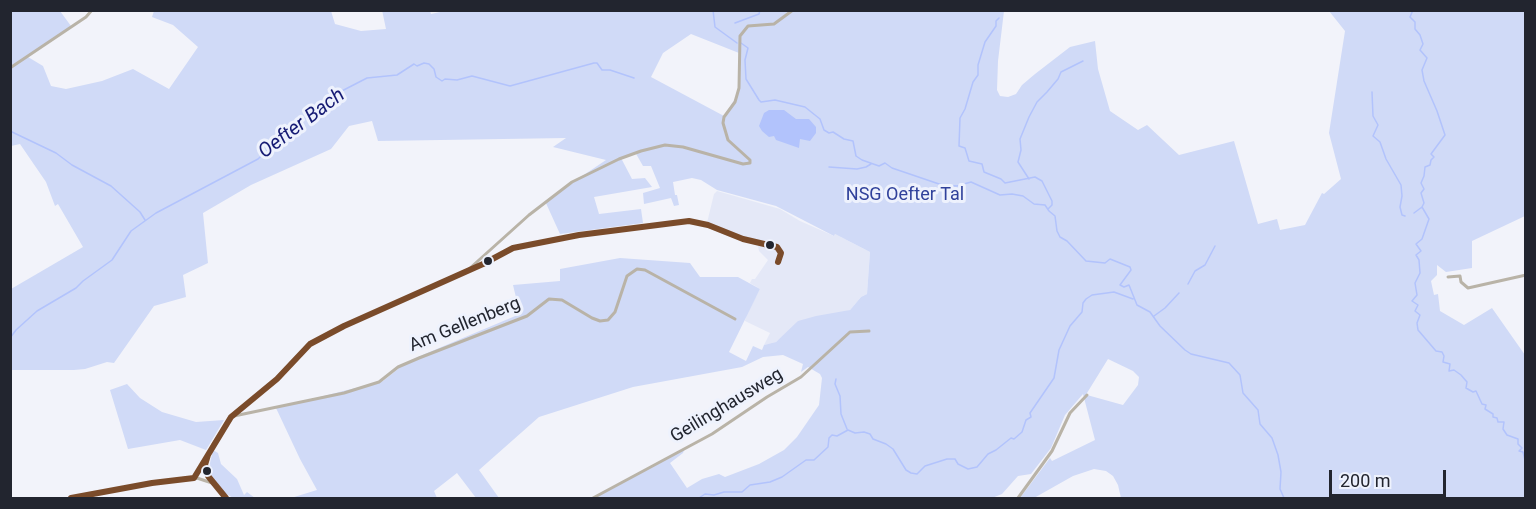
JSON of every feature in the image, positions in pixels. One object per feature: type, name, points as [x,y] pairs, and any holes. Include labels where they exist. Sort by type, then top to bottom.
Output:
[{"type":"street","points":[[10,68],[86,17],[92,10]]},
{"type":"street","points":[[194,478],[231,417],[277,379],[303,350],[314,342],[469,269],[572,182],[641,151],[665,144],[749,164],[750,160],[728,140],[723,123],[724,117],[735,102],[739,88],[740,36],[748,26],[774,24],[793,10]]},
{"type":"street","name":"Am Gellenberg","points":[[231,417],[344,393],[379,382],[398,368],[419,358],[526,316],[552,298],[562,300],[597,320],[608,320],[615,312],[627,276],[637,269],[645,270],[735,319]]},
{"type":"street","points":[[1448,277],[1460,276],[1461,282],[1468,288],[1526,275]]},
{"type":"street","name":"Geilinghausweg","points":[[593,498],[712,434],[801,377],[850,333],[868,331]]},
{"type":"street","points":[[1018,498],[1052,451],[1070,413],[1087,395]]},
{"type":"street","points":[[205,461],[208,476],[226,498]]},
{"type":"street","points":[[71,498],[139,485],[194,478],[202,478],[212,483]]},
{"type":"shaded area","points":[[717,191],[780,209],[800,221],[834,236],[835,234],[870,252],[867,294],[861,297],[850,310],[787,333],[776,342],[764,345],[770,333],[745,321],[760,289],[750,283],[768,260],[759,251],[758,246],[706,227],[714,194]]},
{"type":"green space","name":"NSG Oefter Tal","points":[[382,10],[430,11],[431,14],[449,10],[1004,11],[998,61],[997,90],[1000,96],[1008,97],[1016,94],[1022,85],[1070,47],[1095,41],[1098,69],[1110,111],[1138,130],[1147,125],[1179,155],[1234,141],[1258,224],[1277,219],[1280,230],[1305,225],[1322,193],[1324,194],[1341,179],[1329,133],[1345,31],[1329,11],[1525,11],[1525,216],[1472,241],[1472,268],[1446,272],[1437,265],[1437,275],[1431,281],[1434,295],[1438,294],[1440,311],[1464,325],[1492,308],[1525,355],[1525,498],[1121,498],[1113,476],[1106,471],[1094,469],[1073,476],[1034,498],[1020,498],[1050,458],[1052,461],[1095,440],[1083,394],[1065,415],[1051,448],[1031,474],[1018,476],[1002,494],[992,498],[592,498],[685,448],[683,453],[670,463],[687,488],[702,479],[719,474],[725,477],[759,464],[784,450],[797,437],[819,405],[822,378],[820,374],[808,367],[801,372],[803,364],[783,355],[763,357],[742,367],[633,387],[539,417],[479,470],[499,498],[476,498],[457,473],[434,491],[437,498],[291,498],[317,490],[276,408],[383,381],[398,369],[397,367],[520,314],[513,285],[560,281],[560,269],[620,258],[690,263],[700,277],[738,277],[760,289],[729,352],[746,361],[753,346],[762,350],[764,345],[776,342],[798,321],[850,310],[861,297],[867,294],[870,252],[776,206],[717,190],[701,180],[692,178],[673,182],[679,205],[674,206],[671,198],[644,204],[643,193],[660,188],[651,166],[643,166],[635,152],[621,158],[632,179],[645,178],[652,187],[594,197],[599,214],[641,209],[643,223],[560,234],[545,201],[606,160],[553,147],[566,138],[378,141],[372,121],[349,126],[331,149],[251,185],[203,213],[208,263],[183,275],[186,297],[154,306],[114,363],[107,362],[74,370],[11,370],[11,289],[83,247],[58,204],[55,206],[46,182],[20,144],[11,146],[10,11],[60,11],[71,26],[28,57],[43,66],[51,86],[66,89],[102,81],[133,69],[169,89],[198,47],[173,25],[152,17],[154,11],[331,11],[335,24],[361,31],[386,29]],"holes":[[[691,34],[739,53],[740,85],[735,99],[724,116],[651,77],[663,53]],[[1108,359],[1133,371],[1139,377],[1138,385],[1123,405],[1087,395]]]},
{"type":"green space","points":[[127,384],[140,398],[162,412],[196,422],[224,420],[206,450],[180,440],[128,449],[110,390]]},
{"type":"green space","points":[[213,450],[218,453],[221,464],[237,479],[244,495],[247,492],[255,498],[233,498],[225,493],[211,475],[210,463]]},
{"type":"water","points":[[769,110],[784,110],[796,119],[809,119],[816,127],[816,133],[810,141],[800,139],[799,148],[776,140],[774,136],[769,137],[759,126],[764,113]]},
{"type":"waterway","name":"Oefter Bach","points":[[713,10],[715,27],[737,43]]},
{"type":"waterway","points":[[735,23],[759,14],[760,10]]},
{"type":"waterway","points":[[1413,10],[1410,17],[1415,22],[1415,29],[1423,44],[1420,50],[1427,58],[1422,70],[1424,81],[1445,135],[1431,154],[1434,157],[1430,165],[1425,167],[1421,183],[1424,189],[1421,193],[1424,203],[1422,207],[1429,219],[1422,239],[1416,244],[1421,251],[1416,255],[1419,260],[1420,273],[1415,283],[1417,295],[1412,301],[1418,305],[1415,311],[1420,315],[1417,323],[1418,330],[1436,351],[1442,352],[1443,362],[1450,364],[1449,371],[1454,370],[1461,375],[1467,382],[1466,388],[1473,392],[1476,391],[1482,404],[1486,405],[1485,409],[1493,414],[1498,422],[1504,422],[1503,429],[1507,435],[1518,439],[1518,444],[1522,448],[1519,451],[1523,452],[1526,464]]},
{"type":"waterway","points":[[999,18],[985,42],[978,65],[978,75],[973,82],[960,118],[959,146],[965,148],[969,161],[982,164],[984,172],[1005,183],[1035,177],[1042,181],[1052,201],[1048,209]]},
{"type":"waterway","name":"Oefter Bach","points":[[741,43],[748,48],[745,60],[746,79],[761,102],[775,100],[805,107],[820,119],[824,130],[853,141],[856,156],[862,160],[879,166],[885,163],[892,168],[942,185],[957,186],[971,182],[1000,195],[1023,196],[1034,204],[1045,205],[1055,216],[1060,237],[1067,241],[1086,261],[1105,263],[1110,259],[1130,267],[1131,270],[1120,285],[1124,287],[1129,285],[1137,305],[1150,312],[1160,326],[1185,350],[1191,354],[1229,363],[1240,375],[1243,393],[1258,410],[1260,424],[1272,438],[1278,455],[1281,472],[1280,489],[1284,498]]},
{"type":"waterway","points":[[1029,179],[1018,162],[1021,150],[1020,139],[1029,117],[1037,102],[1058,79],[1061,72],[1083,61]]},
{"type":"waterway","name":"Oefter Bach","points":[[10,338],[37,311],[76,288],[112,260],[131,231],[156,213],[258,159],[280,138],[334,95],[367,78],[397,75],[414,64],[417,66],[424,63],[429,64],[434,69],[436,77],[442,81],[472,76],[510,86],[594,63],[597,63],[602,70],[610,70],[634,78]]},
{"type":"waterway","points":[[1372,92],[1373,116],[1378,125],[1373,136],[1380,142],[1386,159],[1401,185],[1400,207],[1402,215],[1405,216]]},
{"type":"waterway","points":[[10,131],[56,153],[72,165],[111,186],[140,212],[145,220]]},
{"type":"waterway","points":[[829,167],[857,169],[871,164]]},
{"type":"waterway","points":[[1414,213],[1422,207]]},
{"type":"waterway","points":[[1188,284],[1195,271],[1205,265],[1215,246]]},
{"type":"waterway","points":[[699,498],[705,494],[742,492],[750,485],[770,482],[782,477],[806,460],[814,460],[828,447],[829,438],[832,435],[837,436],[848,430],[870,434],[873,439],[886,444],[893,449],[906,470],[911,473],[917,474],[925,466],[947,459],[955,459],[958,464],[968,469],[977,467],[988,454],[1022,432],[1026,420],[1031,417],[1030,413],[1054,378],[1059,350],[1070,326],[1082,312],[1086,299],[1092,295],[1114,292],[1133,299]]},
{"type":"waterway","points":[[1154,316],[1179,293]]},
{"type":"waterway","points":[[836,379],[841,414],[847,429]]},
{"type":"transit line","points":[[71,498],[152,483],[194,478],[231,417],[277,379],[310,344],[513,248],[579,235],[689,221],[708,225],[743,239],[777,247],[781,253],[778,262]]},
{"type":"transit line","points":[[208,455],[205,465],[208,476],[226,498]]}]
